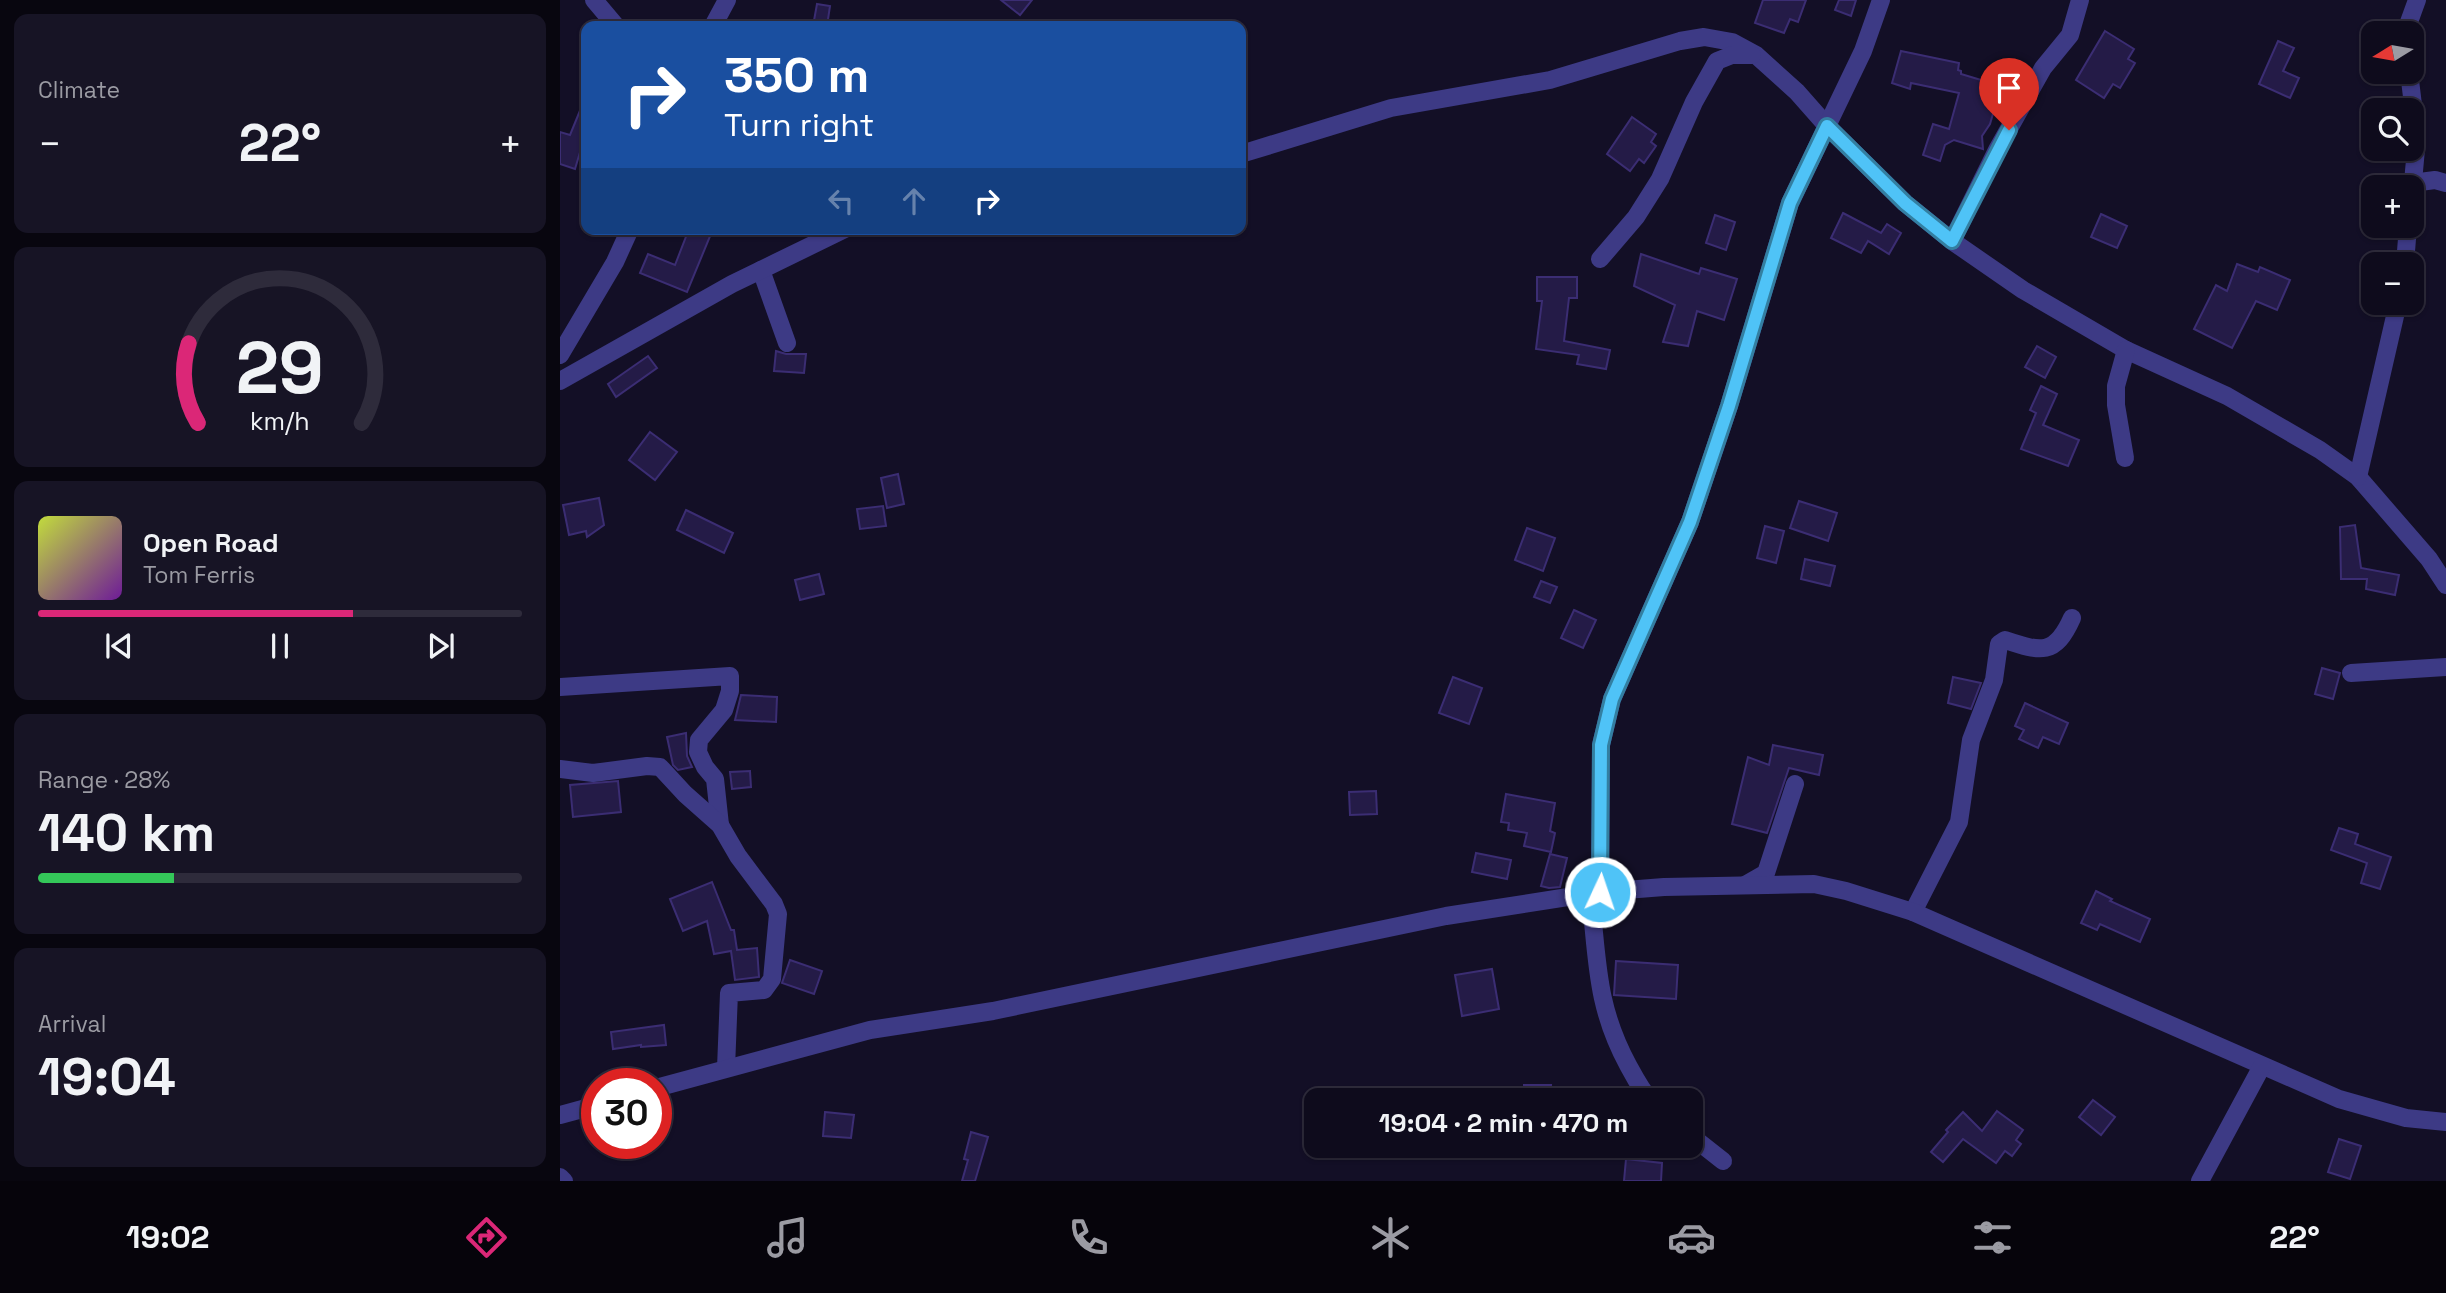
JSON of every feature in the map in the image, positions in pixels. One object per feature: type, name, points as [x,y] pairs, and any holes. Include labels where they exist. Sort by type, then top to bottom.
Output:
[{"type":"street","points":[[594,0],[612,21]]},
{"type":"street","points":[[716,21],[727,0]]},
{"type":"street","points":[[1641,1088],[1607,1020],[1598,983],[1595,893],[1601,745],[1612,699],[1690,522],[1729,406],[1790,203],[1863,51],[1881,0]]},
{"type":"street","points":[[1952,241],[1997,150],[2043,68],[2070,35],[2080,0]]},
{"type":"street","points":[[2409,21],[2417,0]]},
{"type":"street","points":[[1246,152],[1391,108],[1550,80],[1681,41],[1704,37],[1732,42],[1756,55],[1797,92],[1827,126],[1905,203],[1952,241],[2023,290],[2126,350],[2227,397],[2320,450],[2358,477],[2429,559],[2446,585]]},
{"type":"street","points":[[1600,259],[1636,217],[1660,179],[1694,102],[1717,61],[1732,55],[1756,55]]},
{"type":"street","points":[[2410,84],[2417,138],[2413,175]]},
{"type":"street","points":[[2424,184],[2435,180],[2446,183]]},
{"type":"street","points":[[560,355],[615,262],[627,235]]},
{"type":"street","points":[[560,381],[761,270],[833,235]]},
{"type":"street","points":[[761,270],[787,343]]},
{"type":"street","points":[[2358,477],[2395,315]]},
{"type":"street","points":[[2125,458],[2116,395],[2126,350]]},
{"type":"street","points":[[1913,912],[1959,822],[1971,740],[1994,680],[1999,644],[2005,640],[2032,649],[2053,645],[2064,637],[2072,618]]},
{"type":"street","points":[[2351,673],[2446,667]]},
{"type":"street","points":[[560,687],[730,676],[730,691],[724,710],[699,740],[698,752],[715,779],[720,825]]},
{"type":"street","points":[[560,769],[593,773],[647,766],[660,767],[720,825],[778,914],[769,987],[764,990],[729,993],[726,1068]]},
{"type":"street","points":[[1742,887],[1766,873],[1795,783]]},
{"type":"street","points":[[672,1083],[870,1030],[993,1011],[1446,916],[1595,893],[1664,887],[1814,884],[1913,912],[2339,1099],[2406,1118],[2446,1122]]},
{"type":"street","points":[[2200,1181],[2262,1066]]},
{"type":"street","points":[[560,1115],[581,1109]]},
{"type":"street","points":[[1703,1145],[1723,1161]]},
{"type":"street","points":[[560,1177],[564,1181]]},
{"type":"building","points":[[1001,0],[1032,0],[1020,15]]},
{"type":"building","points":[[1763,0],[1806,0],[1798,22],[1790,19],[1784,33],[1755,23]]},
{"type":"building","points":[[1839,0],[1856,0],[1851,16],[1835,10]]},
{"type":"building","points":[[817,4],[830,6],[828,21],[814,21]]},
{"type":"building","points":[[2105,31],[2134,49],[2128,59],[2135,63],[2120,88],[2113,84],[2104,98],[2076,80]]},
{"type":"building","points":[[2278,41],[2294,48],[2283,71],[2299,78],[2290,98],[2259,84]]},
{"type":"building","points":[[1901,51],[1959,63],[1958,70],[1961,74],[2001,86],[1990,124],[1982,136],[1983,149],[1954,140],[1945,145],[1940,161],[1923,155],[1933,124],[1949,129],[1959,93],[1911,83],[1910,89],[1892,83]]},
{"type":"building","points":[[581,108],[581,149],[575,169],[560,164],[560,132],[570,135]]},
{"type":"building","points":[[1632,117],[1656,134],[1651,142],[1656,146],[1644,163],[1639,159],[1630,171],[1607,154]]},
{"type":"building","points":[[1843,213],[1881,233],[1887,224],[1901,233],[1889,254],[1868,241],[1861,253],[1831,238]]},
{"type":"building","points":[[2101,214],[2127,226],[2117,248],[2091,237]]},
{"type":"building","points":[[1715,215],[1735,222],[1726,250],[1706,243]]},
{"type":"building","points":[[687,235],[711,235],[687,292],[640,273],[648,254],[675,265]]},
{"type":"building","points":[[1641,254],[1699,274],[1701,268],[1737,279],[1724,320],[1697,311],[1688,346],[1663,342],[1675,305],[1634,286]]},
{"type":"building","points":[[2237,264],[2258,272],[2260,267],[2290,280],[2277,310],[2256,301],[2232,348],[2194,329],[2216,285],[2227,291]]},
{"type":"building","points":[[1537,277],[1577,277],[1577,298],[1569,298],[1564,341],[1610,350],[1606,369],[1577,364],[1579,355],[1536,349],[1542,301],[1537,301]]},
{"type":"building","points":[[2037,346],[2056,357],[2045,378],[2025,367]]},
{"type":"building","points":[[776,351],[806,354],[804,373],[774,371]]},
{"type":"building","points":[[648,356],[657,368],[616,397],[608,384]]},
{"type":"building","points":[[2041,386],[2057,394],[2043,425],[2079,440],[2068,466],[2021,449],[2036,413],[2030,410]]},
{"type":"building","points":[[650,432],[677,452],[655,480],[629,460]]},
{"type":"building","points":[[898,474],[904,504],[887,508],[881,478]]},
{"type":"building","points":[[599,498],[604,525],[587,537],[586,531],[569,535],[563,505]]},
{"type":"building","points":[[1799,501],[1837,513],[1828,541],[1790,528]]},
{"type":"building","points":[[883,506],[886,526],[860,529],[857,509]]},
{"type":"building","points":[[686,510],[733,533],[724,553],[677,530]]},
{"type":"building","points":[[2355,525],[2361,568],[2399,575],[2395,595],[2366,589],[2367,579],[2341,579],[2340,527]]},
{"type":"building","points":[[1765,526],[1784,531],[1776,563],[1757,558]]},
{"type":"building","points":[[1527,528],[1555,538],[1543,571],[1515,560]]},
{"type":"building","points":[[1805,559],[1835,566],[1830,586],[1801,579]]},
{"type":"building","points":[[819,574],[824,594],[800,600],[795,580]]},
{"type":"building","points":[[1541,581],[1557,587],[1550,603],[1534,597]]},
{"type":"building","points":[[1574,610],[1596,620],[1583,648],[1561,638]]},
{"type":"building","points":[[2322,668],[2340,673],[2333,699],[2315,694]]},
{"type":"building","points":[[1453,677],[1482,688],[1469,724],[1439,713]]},
{"type":"building","points":[[1953,677],[1981,683],[1971,709],[1948,703]]},
{"type":"building","points":[[741,695],[777,697],[776,722],[735,720]]},
{"type":"building","points":[[2025,703],[2068,723],[2059,744],[2043,737],[2038,748],[2019,739],[2024,730],[2015,726]]},
{"type":"building","points":[[686,733],[687,756],[692,767],[678,770],[673,765],[667,737]]},
{"type":"building","points":[[1773,745],[1823,755],[1819,775],[1789,768],[1767,833],[1732,824],[1748,757],[1769,765]]},
{"type":"building","points":[[750,771],[751,787],[732,789],[730,772]]},
{"type":"building","points":[[618,781],[621,812],[573,817],[570,785]]},
{"type":"building","points":[[1376,791],[1377,814],[1350,815],[1349,792]]},
{"type":"building","points":[[1506,794],[1555,803],[1550,831],[1555,833],[1551,852],[1524,846],[1527,833],[1508,830],[1509,823],[1501,822]]},
{"type":"building","points":[[2339,828],[2358,834],[2355,844],[2391,857],[2380,889],[2361,883],[2367,863],[2331,850]]},
{"type":"building","points":[[1476,853],[1511,860],[1507,879],[1472,872]]},
{"type":"building","points":[[1550,854],[1567,858],[1560,887],[1541,886]]},
{"type":"building","points":[[712,882],[731,930],[734,930],[737,950],[757,948],[759,977],[735,980],[731,951],[714,954],[707,921],[683,931],[670,899]]},
{"type":"building","points":[[2096,891],[2112,899],[2110,901],[2150,919],[2140,942],[2100,924],[2097,930],[2081,923]]},
{"type":"building","points":[[790,960],[822,971],[814,994],[782,983]]},
{"type":"building","points":[[1616,961],[1678,965],[1676,999],[1614,995]]},
{"type":"building","points":[[1492,969],[1499,1009],[1462,1016],[1455,975]]},
{"type":"building","points":[[664,1025],[666,1045],[613,1049],[611,1032]]},
{"type":"building","points":[[1524,1085],[1551,1085],[1551,1088],[1524,1088]]},
{"type":"building","points":[[2093,1100],[2115,1117],[2101,1135],[2079,1117]]},
{"type":"building","points":[[1997,1111],[2023,1130],[2016,1140],[2021,1144],[2012,1156],[2005,1151],[1996,1163],[1963,1139],[1943,1162],[1931,1152],[1963,1112],[1982,1131]]},
{"type":"building","points":[[825,1112],[854,1115],[851,1138],[823,1136]]},
{"type":"building","points":[[971,1132],[988,1137],[975,1181],[962,1181],[968,1160],[964,1159]]},
{"type":"building","points":[[2339,1139],[2361,1146],[2350,1179],[2328,1172]]},
{"type":"building","points":[[1626,1159],[1662,1163],[1661,1181],[1624,1181]]},
{"type":"route","points":[[1600,892],[1601,745],[1612,699],[1690,522],[1729,406],[1790,203],[1827,126],[1905,203],[1952,241],[2009,130]]}]
